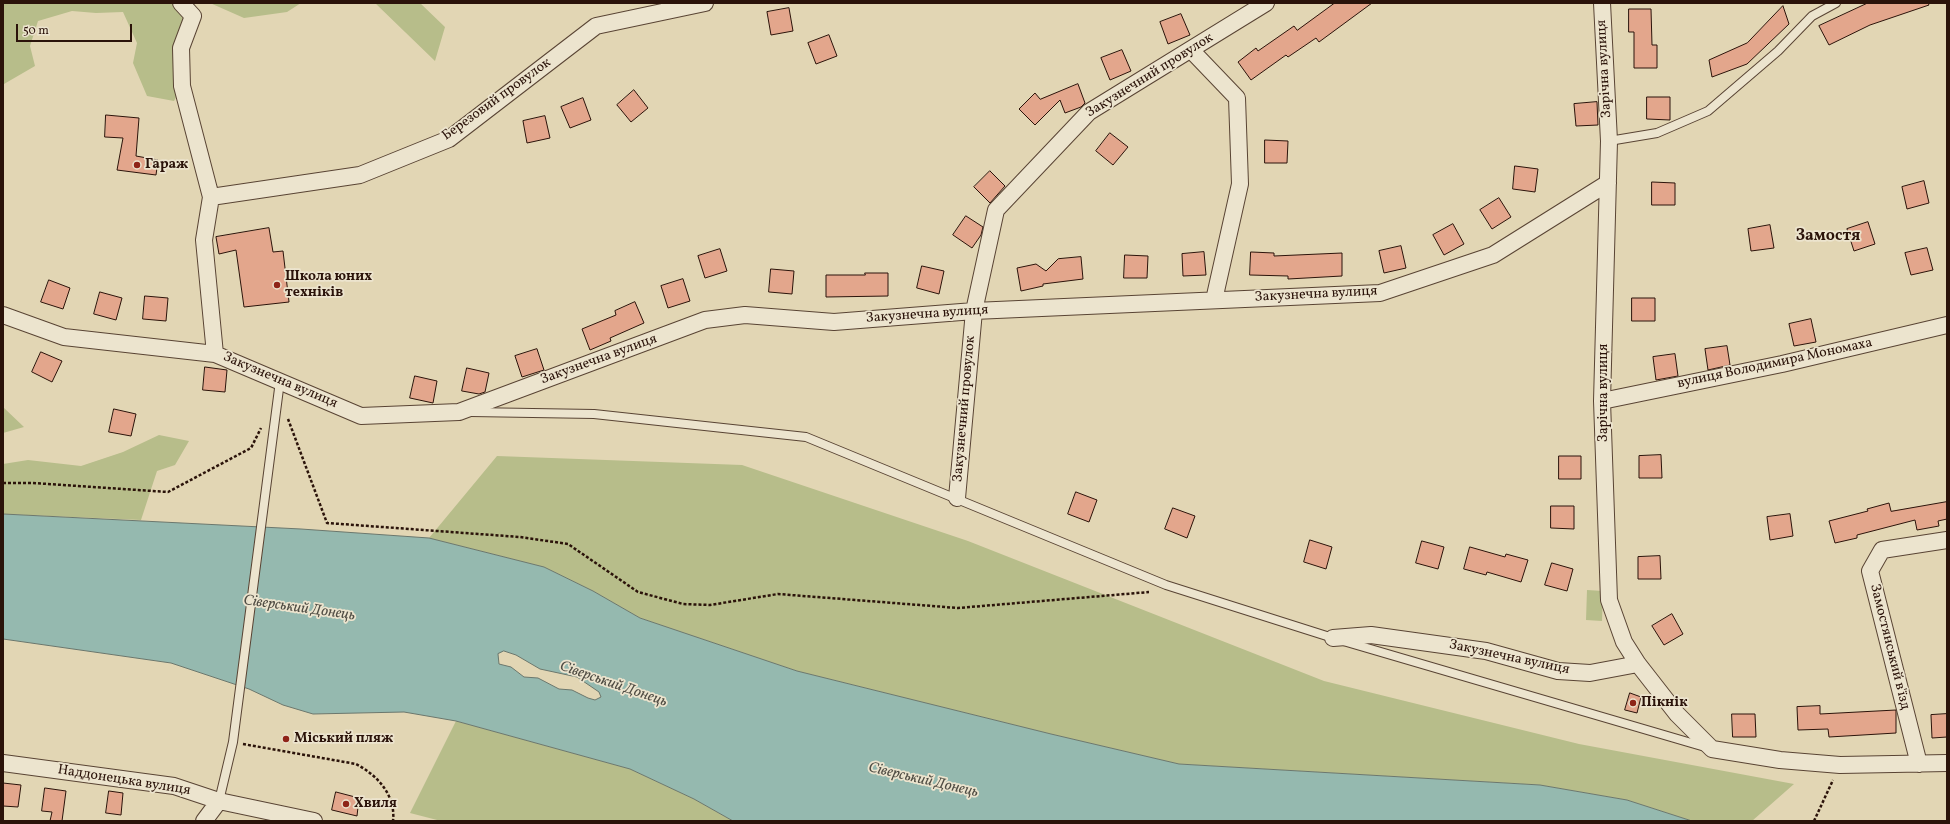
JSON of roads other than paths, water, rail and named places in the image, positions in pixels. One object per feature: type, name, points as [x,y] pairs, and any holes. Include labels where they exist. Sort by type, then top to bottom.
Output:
[{"type":"street","points":[[181,3],[193,16],[181,48],[182,86],[211,197],[204,240],[215,354]]},
{"type":"street","name":"Березовий провулок","points":[[211,197],[360,175],[449,139],[596,26],[705,3]]},
{"type":"street","name":"Закузнечний провулок","points":[[957,498],[974,311],[996,210],[1089,112],[1266,3]]},
{"type":"street","name":"Зарічна вулиця","points":[[1602,3],[1609,141],[1602,401],[1609,600],[1624,642],[1638,664],[1677,714],[1712,749]]},
{"type":"street","points":[[1191,50],[1237,98],[1240,184],[1214,300]]},
{"type":"street","name":"Закузнечна вулиця","points":[[3,315],[64,337],[215,354],[279,389],[361,416],[459,412],[706,320],[745,315],[834,322],[974,311],[1380,293],[1493,255],[1608,183]]},
{"type":"street","name":"вулиця Володимира Мономаха","points":[[1602,401],[1782,364],[1947,326]]},
{"type":"street","name":"Замостянський в'їзд","points":[[1918,764],[1870,571],[1882,550],[1947,540]]},
{"type":"street","name":"Закузнечна вулиця","points":[[1333,638],[1371,634],[1486,651],[1558,671],[1590,673],[1638,664]]},
{"type":"street","points":[[1712,749],[1780,760],[1840,765],[1947,763]]},
{"type":"street","name":"Наддонецька вулиця","points":[[3,763],[174,786],[219,801],[314,821]]},
{"type":"street","points":[[204,821],[219,801]]},
{"type":"lane","points":[[1609,141],[1657,133],[1708,110],[1778,51],[1812,16],[1836,3]]},
{"type":"lane","points":[[219,801],[233,742],[279,389]]},
{"type":"lane","points":[[459,412],[594,414],[806,437],[1166,585],[1333,638],[1712,749]]},
{"type":"water","name":"Сіверський Донець","points":[[3,514],[301,529],[429,538],[544,567],[593,591],[640,618],[797,671],[1179,764],[1540,785],[1627,800],[1692,821],[733,821],[694,799],[630,769],[456,721],[404,712],[313,714],[283,705],[249,689],[171,663],[3,639]],"holes":[[[504,651],[516,655],[540,669],[577,677],[599,692],[601,697],[595,700],[572,690],[559,689],[538,678],[524,677],[511,667],[499,664],[498,654]]]},
{"type":"place","name":"Гараж","points":[[137,165]]},
{"type":"place","name":"Школа юних техніків","points":[[277,285]]},
{"type":"place","name":"Пікнік","points":[[1633,703]]},
{"type":"place","name":"Міський пляж","points":[[286,739]]},
{"type":"place","name":"Хвиля","points":[[346,804]]},
{"type":"district","name":"Замостя","points":[[1828,237]]}]
